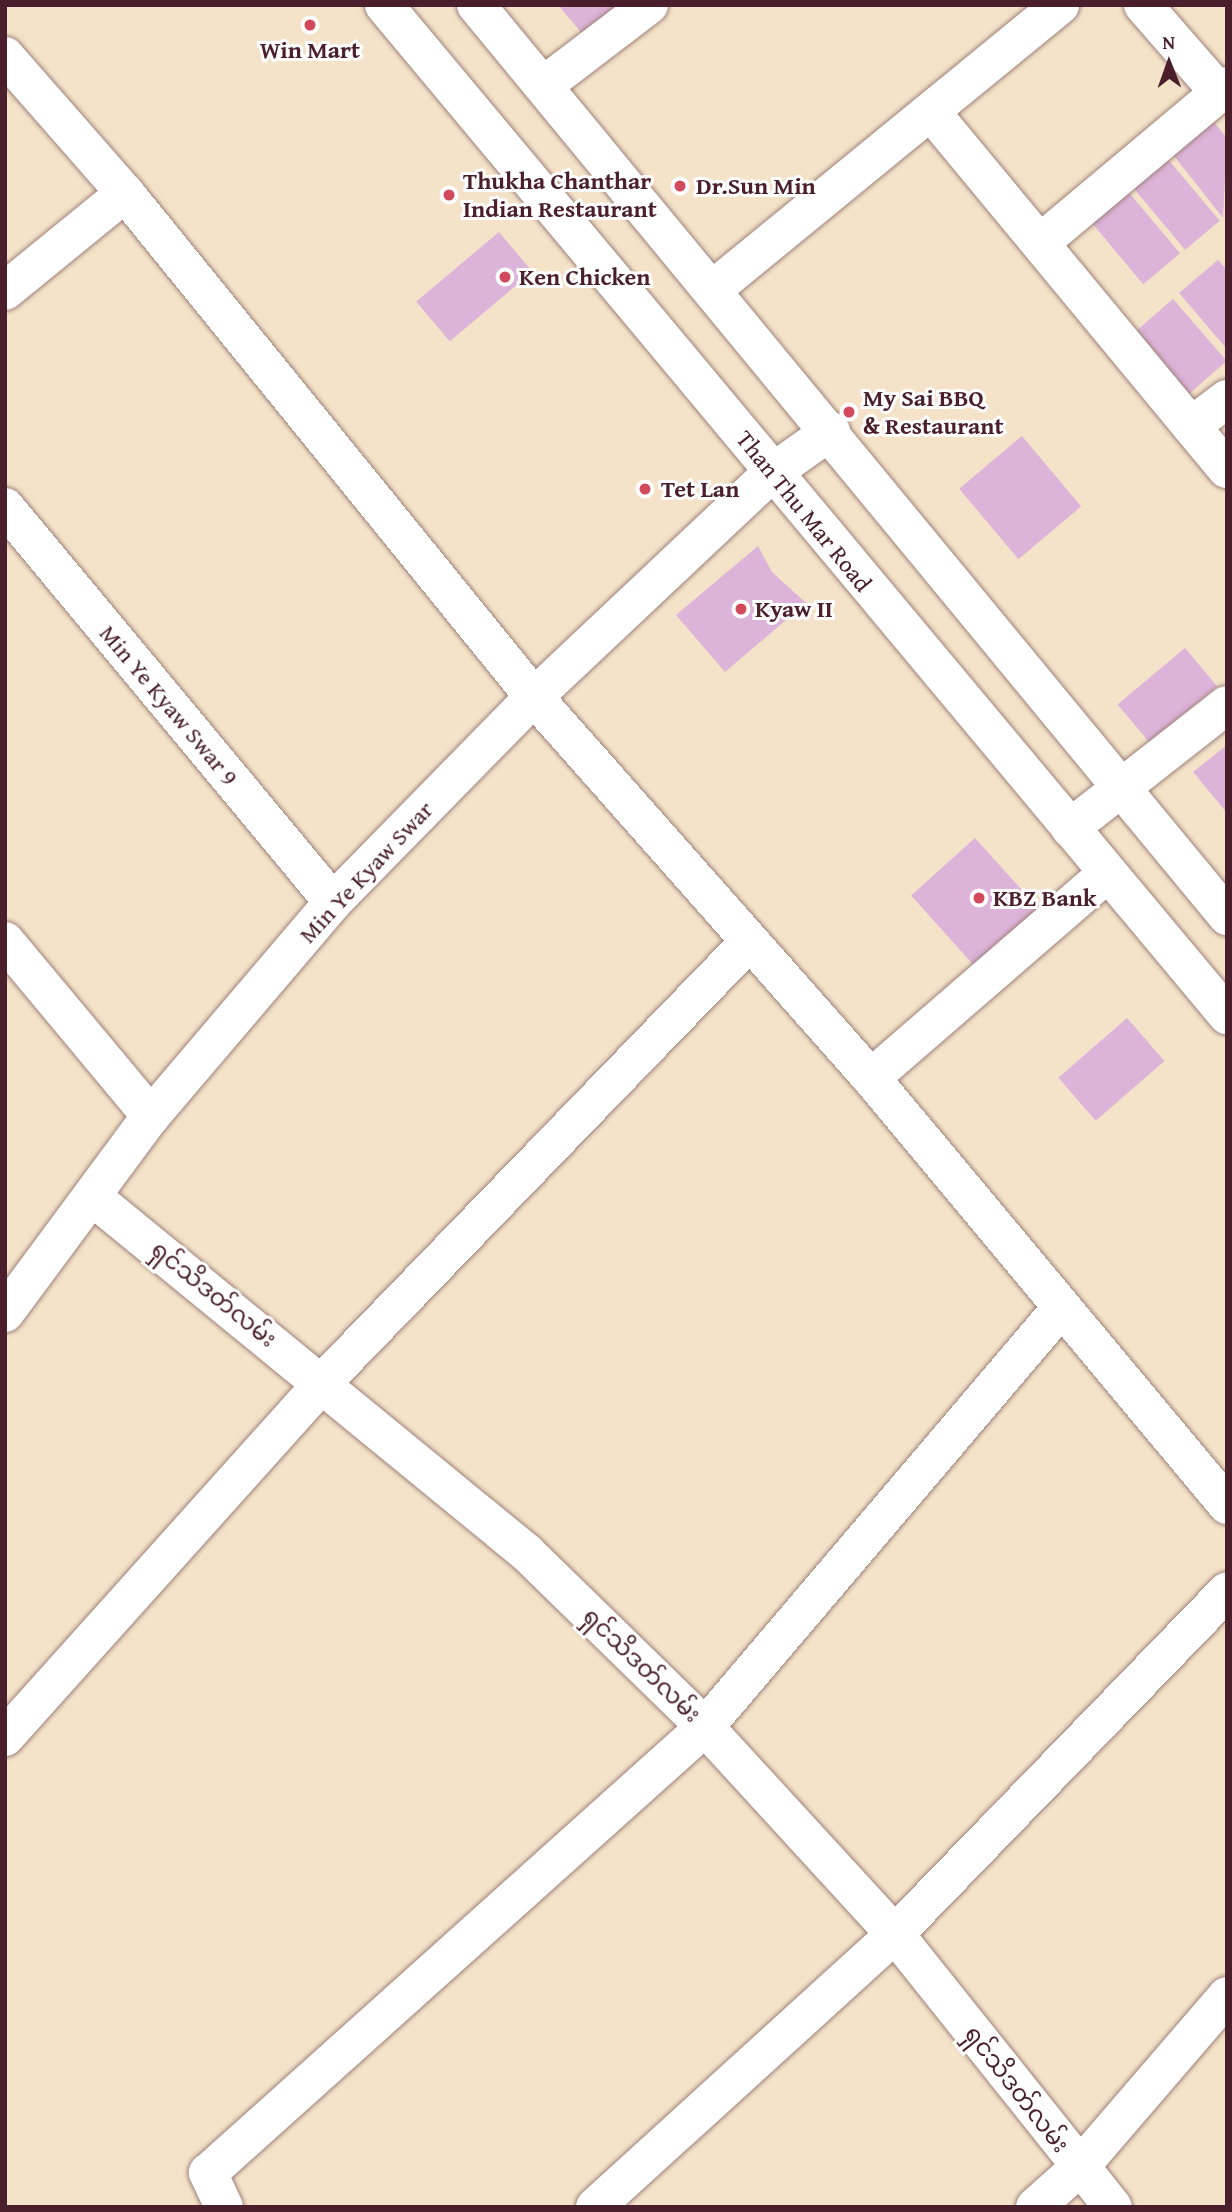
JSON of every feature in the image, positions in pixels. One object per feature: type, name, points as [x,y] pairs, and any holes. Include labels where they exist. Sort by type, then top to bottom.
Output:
[{"type":"street","name":"Than Thu Mar Road","points":[[384,5],[1227,1015]]},
{"type":"street","points":[[476,5],[831,431],[1117,789],[1227,916]]},
{"type":"street","points":[[544,85],[649,5]]},
{"type":"street","points":[[712,290],[932,113],[1060,5]]},
{"type":"street","points":[[1040,243],[1223,89],[1143,5]]},
{"type":"street","points":[[5,56],[125,193],[534,697],[871,1077],[1227,1505]]},
{"type":"street","points":[[932,113],[1227,469]]},
{"type":"street","points":[[5,291],[125,193]]},
{"type":"street","points":[[1191,426],[1227,399]]},
{"type":"street","name":"Min Ye Kyaw Swar","points":[[5,1313],[95,1199],[151,1116],[333,902],[534,697],[773,472],[831,431]]},
{"type":"street","name":"Min Ye Kyaw Swar 9","points":[[5,508],[333,902]]},
{"type":"street","points":[[1070,828],[1227,705]]},
{"type":"street","points":[[871,1077],[1108,873]]},
{"type":"street","points":[[5,941],[151,1116]]},
{"type":"street","points":[[5,1737],[324,1381],[749,942]]},
{"type":"street","name":"ရှင်သိဒတ်လမ်း","points":[[95,1199],[324,1381],[527,1553],[705,1727],[895,1934],[1079,2168],[1113,2207]]},
{"type":"street","points":[[224,2207],[208,2173],[705,1727],[1062,1307]]},
{"type":"street","points":[[595,2207],[895,1934],[1227,1592]]},
{"type":"street","points":[[1035,2207],[1079,2168],[1227,1996]]},
{"type":"building","points":[[558,5],[622,5],[585,37]]},
{"type":"building","points":[[1212,120],[1227,138],[1223,218],[1171,152]]},
{"type":"building","points":[[1167,158],[1220,221],[1185,250],[1133,187]]},
{"type":"building","points":[[1126,189],[1180,253],[1143,284],[1089,220]]},
{"type":"building","points":[[499,232],[532,272],[450,341],[416,301]]},
{"type":"building","points":[[1218,260],[1227,270],[1227,349],[1179,293]]},
{"type":"building","points":[[1173,299],[1227,361],[1189,394],[1135,332]]},
{"type":"building","points":[[1022,436],[1081,506],[1018,559],[959,489]]},
{"type":"building","name":"Kyaw II","points":[[758,546],[772,572],[806,603],[725,672],[676,615]]},
{"type":"building","points":[[1185,648],[1217,686],[1150,743],[1118,705]]},
{"type":"building","points":[[1227,745],[1227,813],[1193,772]]},
{"type":"building","points":[[975,838],[1039,909],[975,967],[911,896]]},
{"type":"building","points":[[1127,1018],[1164,1061],[1096,1121],[1058,1078]]},
{"type":"place","name":"Win Mart","points":[[310,25]]},
{"type":"place","name":"Dr.Sun Min","points":[[680,186]]},
{"type":"place","name":"Thukha Chanthar Indian Restaurant","points":[[449,195]]},
{"type":"place","name":"Ken Chicken","points":[[505,277]]},
{"type":"place","name":"My Sai BBQ & Restaurant","points":[[849,412]]},
{"type":"place","name":"Tet Lan","points":[[645,489]]},
{"type":"place","name":"Kyaw II","points":[[741,609]]},
{"type":"place","name":"KBZ Bank","points":[[979,898]]}]
